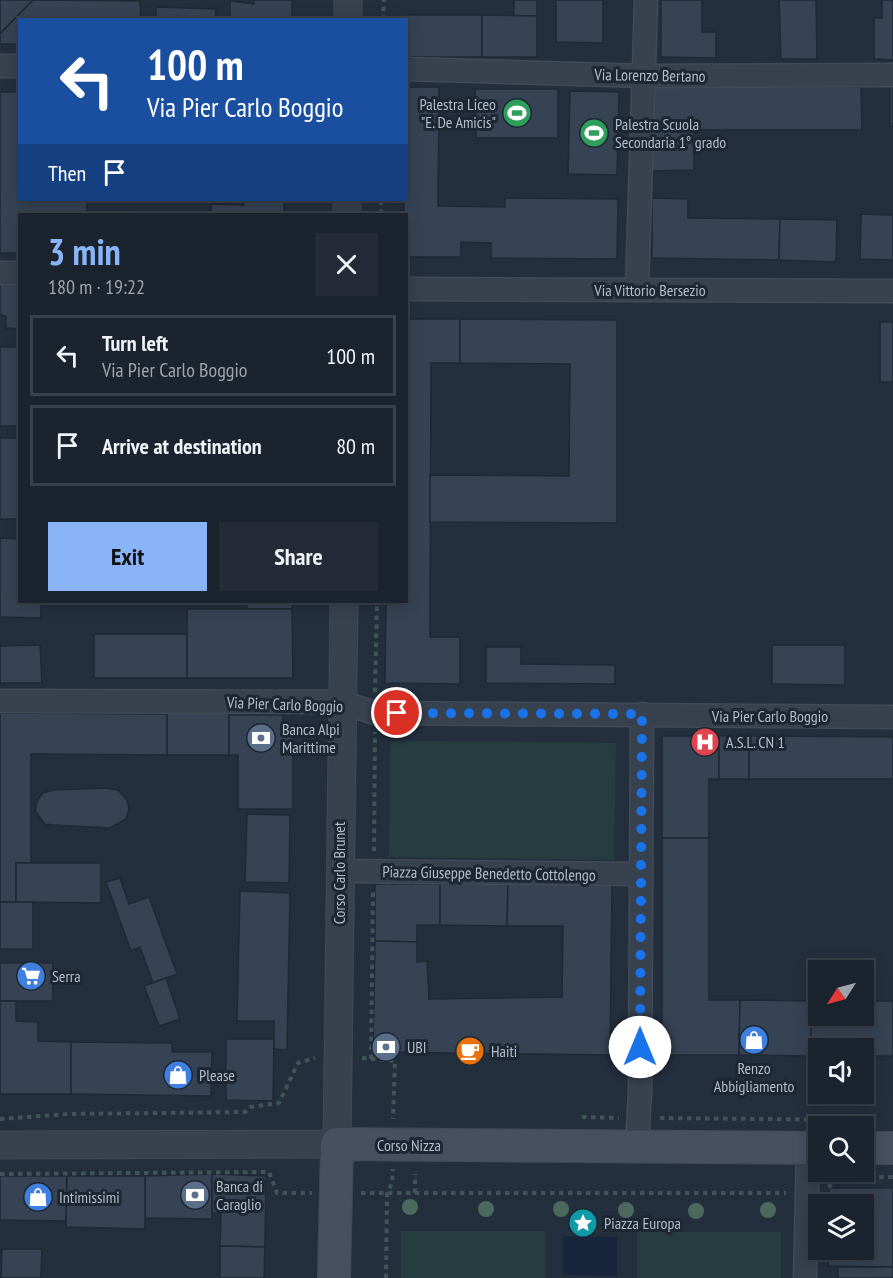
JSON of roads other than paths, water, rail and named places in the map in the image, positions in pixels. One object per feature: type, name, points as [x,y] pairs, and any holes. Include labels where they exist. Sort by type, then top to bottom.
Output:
[{"type":"main road","name":"Corso Nizza","points":[[336,1144],[808,1148]]},
{"type":"main road","points":[[334,1278],[336,1144]]},
{"type":"main road","points":[[874,1148],[893,1148]]},
{"type":"street","points":[[348,0],[348,18]]},
{"type":"street","points":[[638,290],[646,76],[646,0]]},
{"type":"street","points":[[0,66],[18,66]]},
{"type":"street","name":"Via Lorenzo Bertano","points":[[408,69],[646,76],[893,75]]},
{"type":"street","points":[[0,273],[18,273]]},
{"type":"street","name":"Via Vittorio Bersezio","points":[[408,289],[893,291]]},
{"type":"street","name":"Corso Carlo Brunet","points":[[336,1144],[340,702],[344,603]]},
{"type":"street","name":"Via Pier Carlo Boggio","points":[[0,701],[340,702],[375,713],[893,717]]},
{"type":"street","points":[[637,1146],[640,1091],[639,874],[642,714]]},
{"type":"street","name":"Piazza Giuseppe Benedetto Cottolengo","points":[[340,871],[639,874]]},
{"type":"street","name":"Corso Nizza","points":[[0,1145],[336,1144]]},
{"type":"street","points":[[805,1278],[797,1192],[808,1164]]},
{"type":"water","points":[[563,1236],[617,1237],[617,1276],[563,1275]]},
{"type":"place","name":"Palestra Liceo \"E. De Amicis\"","points":[[517,113]]},
{"type":"place","name":"Palestra Scuola Secondaria 1° grado","points":[[594,133]]},
{"type":"place","name":"Banca Alpi Marittime","points":[[261,738]]},
{"type":"place","name":"A.S.L. CN 1","points":[[705,742]]},
{"type":"place","name":"Serra","points":[[31,976]]},
{"type":"place","name":"Renzo Abbigliamento","points":[[754,1040]]},
{"type":"place","name":"UBI","points":[[386,1047]]},
{"type":"place","name":"Haiti","points":[[470,1051]]},
{"type":"place","name":"Please","points":[[178,1075]]},
{"type":"place","name":"Banca di Caraglio","points":[[195,1195]]},
{"type":"place","name":"Intimissimi","points":[[38,1197]]},
{"type":"place","name":"Piazza Europa","points":[[583,1223]]}]
